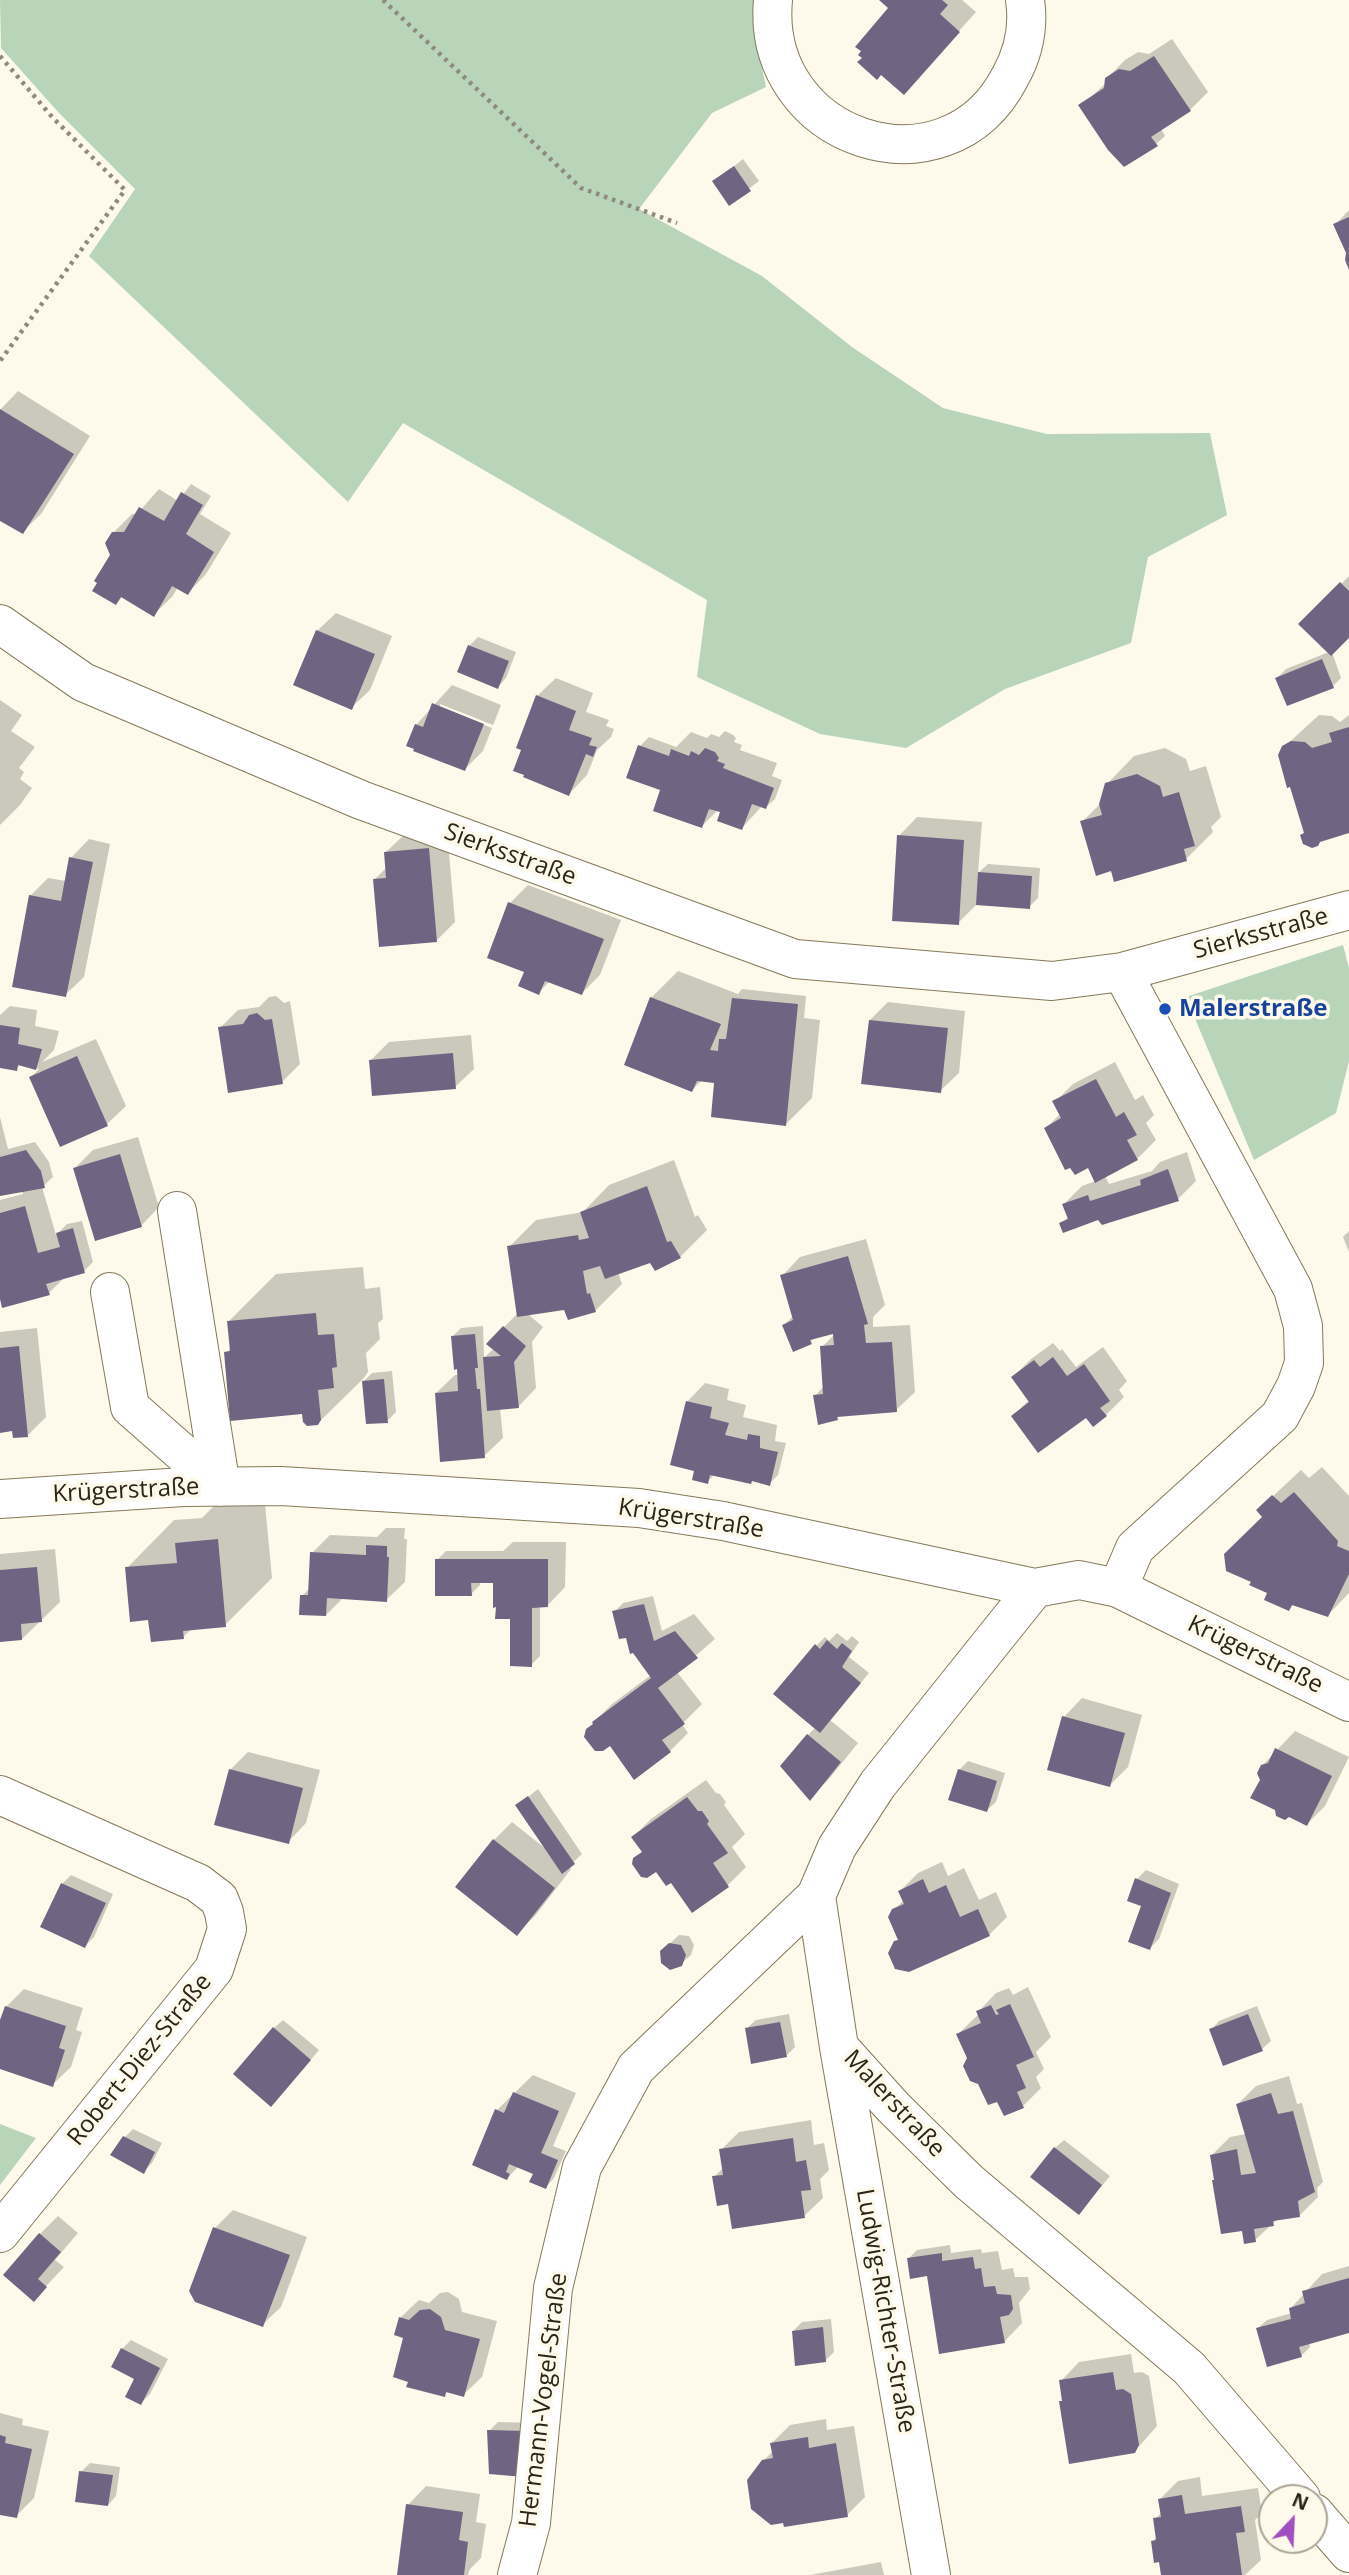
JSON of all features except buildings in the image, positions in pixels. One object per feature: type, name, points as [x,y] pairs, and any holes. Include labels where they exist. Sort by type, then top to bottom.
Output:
[{"type":"street","points":[[773,0],[775,46],[782,66],[805,103],[839,129],[878,142],[900,144],[920,142],[951,133],[978,117],[994,102],[1006,85],[1023,47],[1026,26],[1025,0]]},
{"type":"street","name":"Sierksstraße","points":[[0,624],[83,682],[361,800],[796,959],[1052,981],[1122,972],[1349,910]]},
{"type":"street","points":[[1118,1588],[1136,1548],[1280,1416],[1296,1386],[1304,1363],[1303,1326],[1293,1289],[1122,972]]},
{"type":"street","points":[[177,1211],[221,1487]]},
{"type":"street","points":[[110,1292],[130,1407],[221,1487]]},
{"type":"street","name":"Krügerstraße","points":[[0,1499],[88,1492],[281,1486],[639,1508],[723,1521],[1035,1588],[1079,1580],[1118,1588],[1349,1702]]},
{"type":"street","points":[[816,1896],[837,1847],[878,1784],[1035,1588]]},
{"type":"street","name":"Robert-Diez-Straße","points":[[0,1795],[198,1883],[219,1899],[227,1928],[214,1969],[0,2233]]},
{"type":"street","name":"Malerstraße","points":[[816,1896],[839,2047],[893,2107],[968,2181],[1189,2368],[1289,2484]]},
{"type":"street","name":"Hermann-Vogel-Straße","points":[[517,2575],[531,2523],[553,2288],[582,2167],[636,2068],[816,1896]]},
{"type":"street","name":"Ludwig-Richter-Straße","points":[[839,2047],[931,2575]]},
{"type":"street","points":[[1328,2529],[1349,2553]]},
{"type":"path","points":[[383,0],[581,188],[677,223]]},
{"type":"path","points":[[0,56],[53,118],[125,190],[0,361]]},
{"type":"green space","points":[[0,0],[761,0],[758,50],[766,87],[712,113],[639,209],[762,276],[852,347],[943,408],[1047,434],[1210,433],[1227,515],[1148,557],[1131,643],[1005,689],[906,748],[820,734],[697,677],[707,600],[403,423],[348,502],[89,256],[135,189],[59,113],[1,48]]},
{"type":"green space","points":[[1343,945],[1349,968],[1349,1061],[1336,1113],[1254,1160],[1186,997]]},
{"type":"green space","points":[[0,2124],[36,2138],[0,2185]]},
{"type":"place","name":"Malerstraße","points":[[1165,1009]]}]
